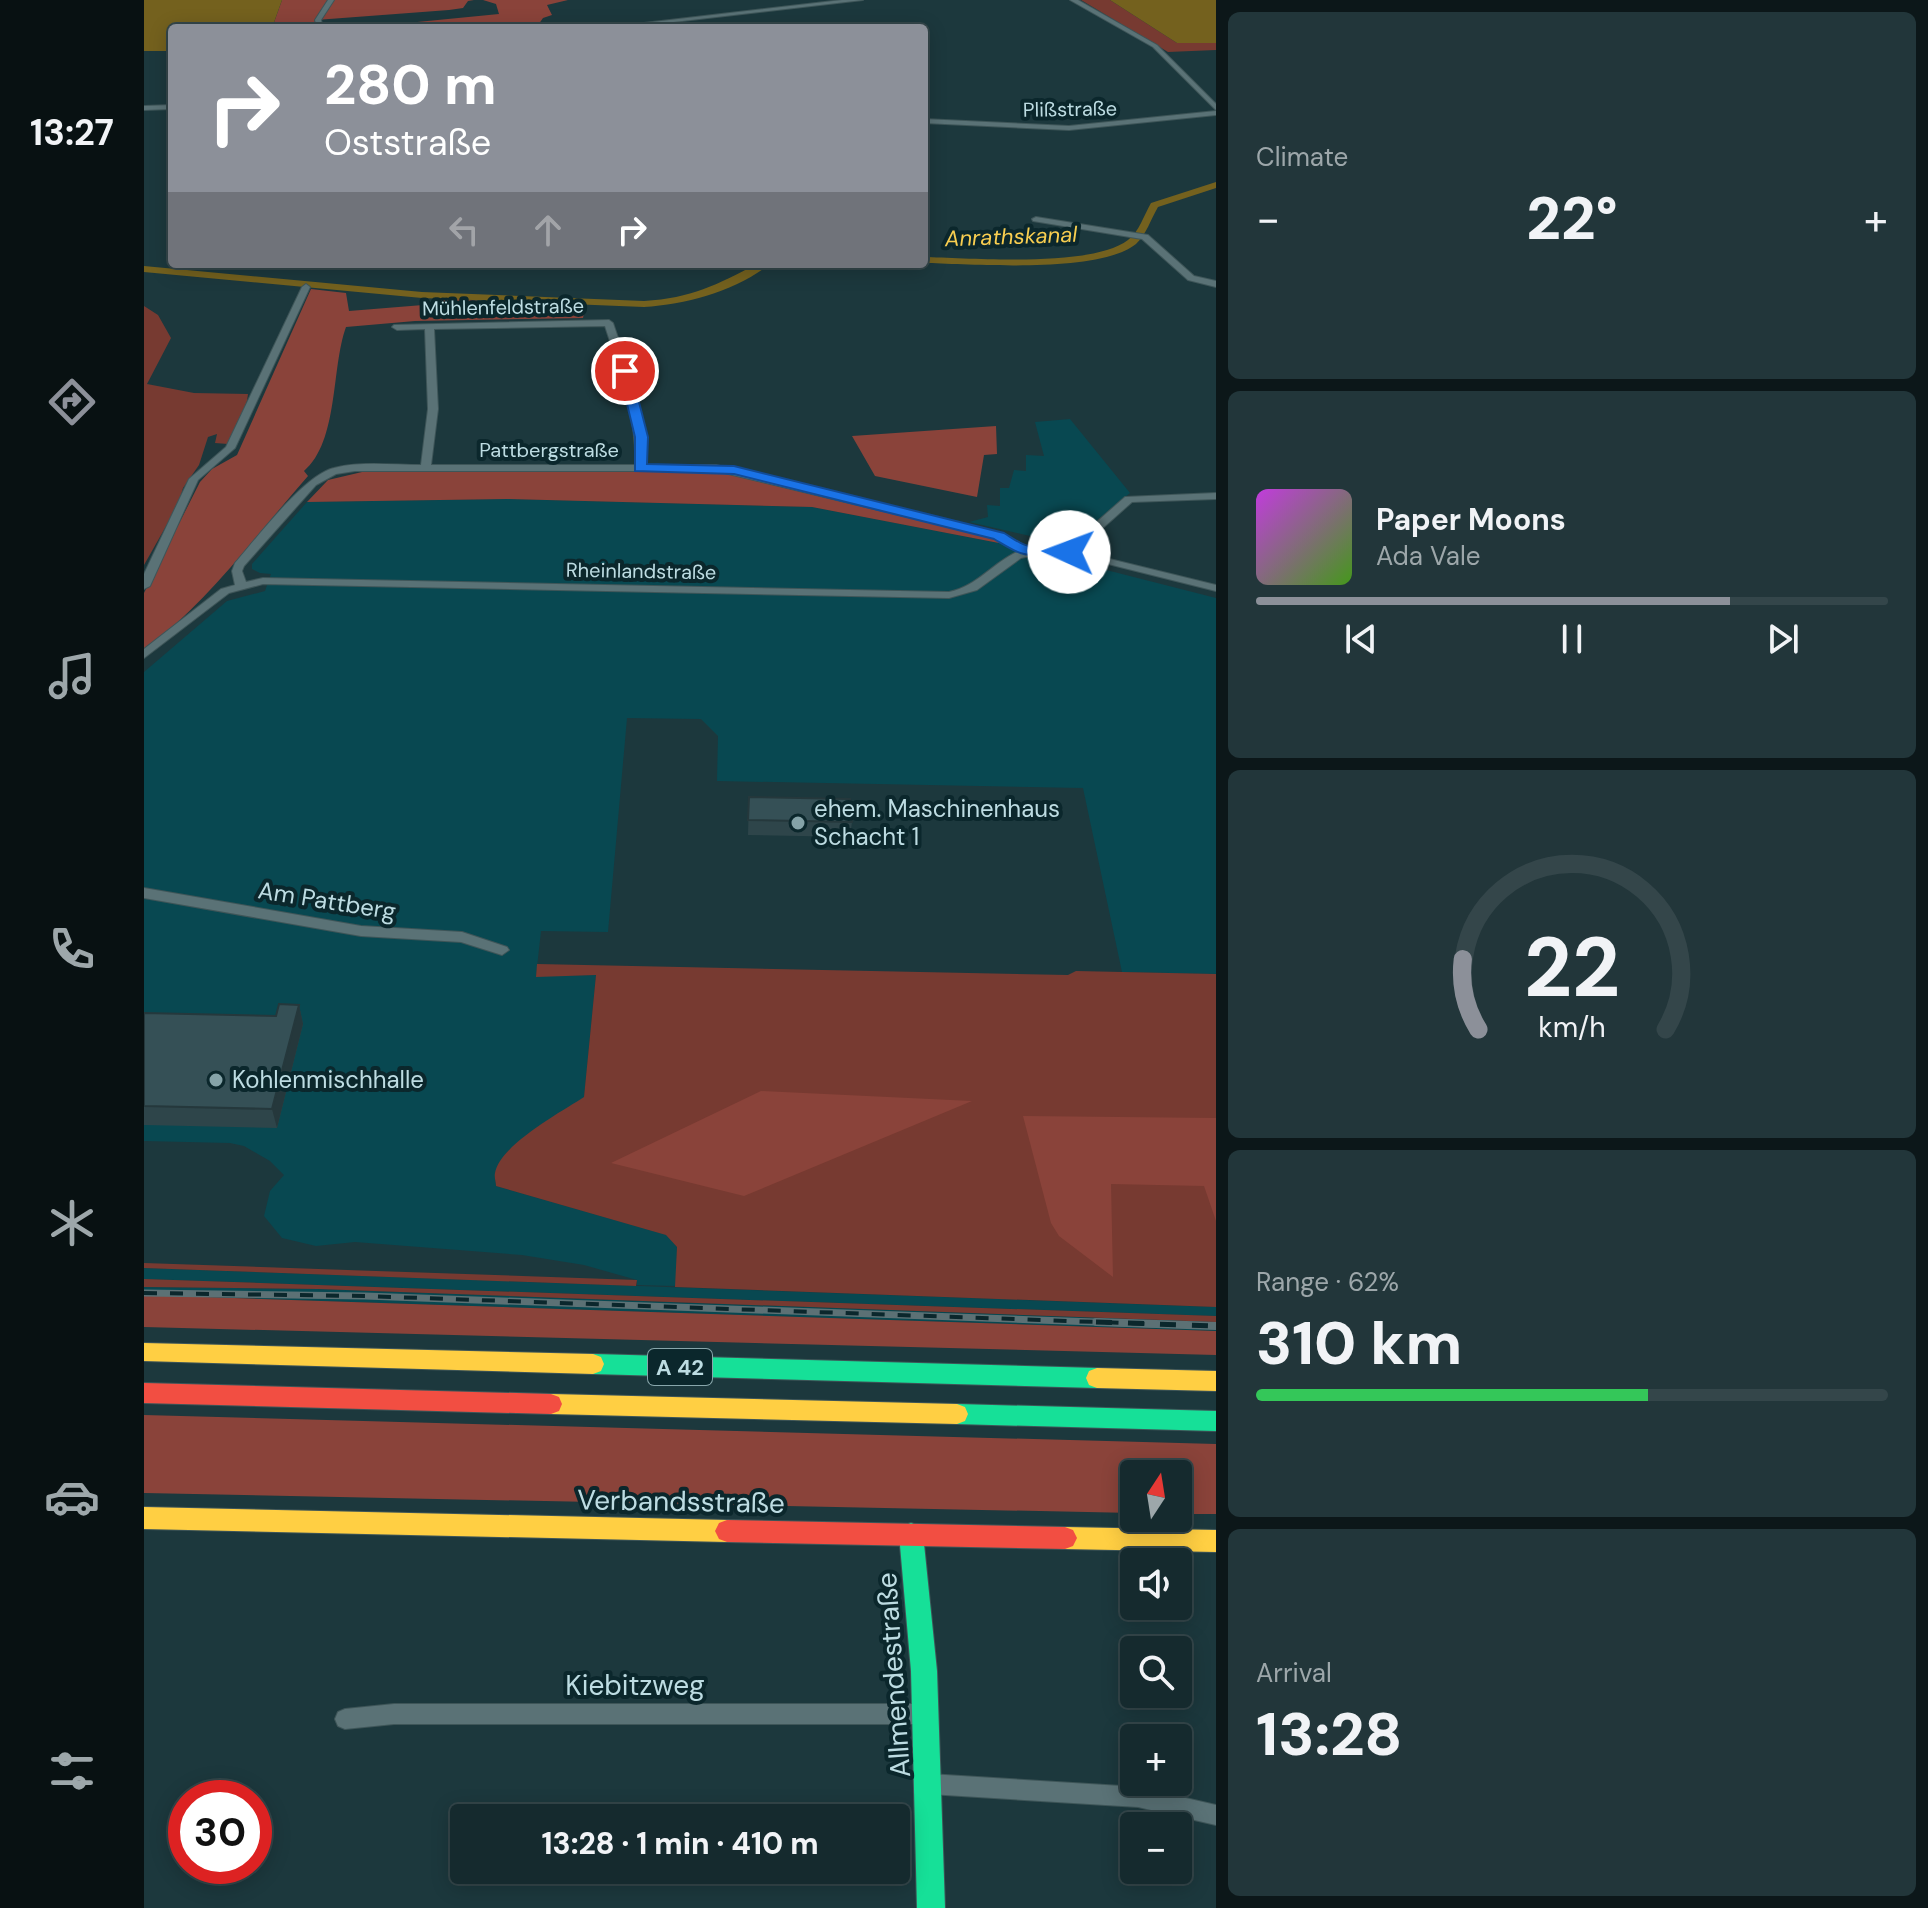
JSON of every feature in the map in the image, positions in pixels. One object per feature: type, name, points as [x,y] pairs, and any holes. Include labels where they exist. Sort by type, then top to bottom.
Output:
[{"type":"main road","name":"A 42","points":[[144,1352],[1216,1381]]},
{"type":"main road","name":"A 42","points":[[144,1393],[1216,1421]]},
{"type":"main road","name":"Verbandsstraße","points":[[144,1518],[1216,1541]]},
{"type":"main road","name":"Allmendestraße","points":[[911,1534],[924,1671],[931,1908]]},
{"type":"street","points":[[319,24],[318,20],[331,0]]},
{"type":"street","points":[[641,24],[860,0]]},
{"type":"street","points":[[1073,0],[1155,46],[1216,111]]},
{"type":"street","points":[[144,108],[168,107]]},
{"type":"street","name":"Plißstraße","points":[[928,121],[1093,128],[1216,111]]},
{"type":"street","points":[[1036,219],[1141,236],[1191,278],[1216,284]]},
{"type":"street","points":[[144,586],[194,479],[230,448],[306,287]]},
{"type":"street","name":"Mühlenfeldstraße","points":[[397,327],[612,324],[638,417],[640,468]]},
{"type":"street","points":[[426,468],[433,409],[429,326]]},
{"type":"street","name":"Pattbergstraße","points":[[241,585],[237,571],[239,565],[303,491],[320,477],[344,469],[640,468],[734,470],[999,536],[1027,551],[1069,552],[1216,588]]},
{"type":"street","points":[[1069,552],[1129,499],[1216,496]]},
{"type":"street","name":"Rheinlandstraße","points":[[241,585],[282,581],[949,595],[973,590],[1027,551]]},
{"type":"street","points":[[144,655],[210,601],[241,585]]},
{"type":"street","name":"Am Pattberg","points":[[144,893],[369,933],[462,937],[502,950]]},
{"type":"street","name":"Kiebitzweg","points":[[345,1719],[410,1714],[925,1714]]},
{"type":"street","points":[[929,1784],[1138,1797],[1216,1815]]},
{"type":"shaded area","points":[[144,0],[282,0],[273,24],[168,24],[168,51],[144,51]]},
{"type":"shaded area","points":[[282,0],[474,0],[468,1],[463,8],[449,10],[316,20],[316,24],[273,24]]},
{"type":"shaded area","points":[[483,0],[568,0],[547,5],[552,15],[543,18],[539,24],[407,23],[499,14],[496,4]]},
{"type":"shaded area","points":[[1081,0],[1110,0],[1177,43],[1216,43],[1216,50],[1168,52]]},
{"type":"shaded area","points":[[1110,0],[1216,0],[1216,43],[1177,43]]},
{"type":"shaded area","points":[[311,289],[346,293],[349,311],[423,305],[451,298],[514,305],[586,303],[583,318],[415,321],[346,327],[329,423],[315,458],[304,471],[308,476],[210,590],[144,650],[144,593],[200,482],[212,469],[237,455]]},
{"type":"shaded area","points":[[144,306],[158,315],[171,338],[147,384],[194,393],[248,394],[243,413],[228,444],[215,443],[217,434],[208,437],[199,465],[183,488],[178,505],[144,565]]},
{"type":"shaded area","points":[[1070,419],[1130,493],[1069,545],[969,522],[988,517],[987,505],[1000,506],[1000,488],[1009,488],[1014,470],[1026,471],[1026,455],[1044,456],[1035,422]]},
{"type":"shaded area","points":[[996,426],[997,454],[984,455],[977,497],[875,476],[852,436]]},
{"type":"shaded area","points":[[362,472],[719,472],[992,538],[1004,544],[812,507],[507,499],[307,502],[328,480]]},
{"type":"shaded area","points":[[507,499],[812,507],[1004,544],[1216,598],[1216,974],[1122,972],[1083,788],[717,781],[718,736],[701,719],[627,718],[608,932],[541,931],[536,976],[596,975],[584,1098],[507,1152],[495,1173],[496,1186],[667,1235],[677,1247],[676,1286],[637,1285],[637,1280],[584,1265],[522,1255],[355,1242],[316,1246],[282,1238],[264,1216],[270,1191],[284,1175],[270,1161],[244,1146],[230,1143],[144,1141],[144,672],[227,601],[265,591],[271,574],[252,569],[252,564],[307,502]]},
{"type":"shaded area","points":[[537,964],[1068,975],[1076,971],[1216,974],[1216,1307],[675,1287],[677,1247],[666,1235],[496,1186],[495,1173],[508,1151],[533,1130],[584,1097],[596,975],[536,977]]},
{"type":"shaded area","points":[[761,1091],[972,1101],[744,1196],[611,1163]]},
{"type":"shaded area","points":[[1023,1116],[1216,1118],[1216,1221],[1204,1186],[1111,1184],[1113,1277],[1059,1236],[1051,1223]]},
{"type":"shaded area","points":[[144,1263],[637,1280],[636,1286],[144,1268]]},
{"type":"shaded area","points":[[144,1268],[1216,1307],[1216,1316],[144,1279]]},
{"type":"shaded area","points":[[144,1279],[1216,1316],[1216,1322],[318,1289],[144,1287]]},
{"type":"shaded area","points":[[144,1287],[318,1289],[1216,1322],[1216,1331],[144,1295]]},
{"type":"shaded area","points":[[144,1295],[1216,1331],[1216,1355],[144,1327]]},
{"type":"shaded area","points":[[144,1415],[1216,1444],[1216,1514],[1192,1514],[1192,1460],[1120,1460],[1120,1513],[144,1493]]},
{"type":"building","points":[[749,797],[850,799],[852,822],[748,820]]},
{"type":"building","name":"Kohlenmischhalle","points":[[279,1004],[299,1005],[272,1109],[144,1106],[144,1013],[276,1016]]},
{"type":"waterway","name":"Anrathskanal","points":[[928,260],[1065,260],[1117,251],[1136,238],[1154,205],[1216,185]]},
{"type":"waterway","name":"Anrathskanal","points":[[144,269],[422,295],[644,304],[672,302],[708,293],[757,268]]},
{"type":"railway","points":[[144,1293],[365,1296],[1108,1322]]},
{"type":"railway","points":[[1096,1322],[1108,1322]]},
{"type":"railway","points":[[1108,1322],[1216,1326]]},
{"type":"railway","points":[[1108,1322],[1153,1324]]},
{"type":"traffic: fast","points":[[593,1364],[1097,1378]]},
{"type":"traffic: fast","points":[[957,1414],[1216,1421]]},
{"type":"traffic: fast","points":[[911,1534],[924,1671],[931,1908]]},
{"type":"traffic: slow","points":[[144,1352],[593,1364]]},
{"type":"traffic: slow","points":[[1097,1378],[1216,1381]]},
{"type":"traffic: slow","points":[[551,1404],[957,1414]]},
{"type":"traffic: slow","points":[[144,1518],[727,1531]]},
{"type":"traffic: slow","points":[[1065,1538],[1216,1541]]},
{"type":"traffic: jam","points":[[144,1393],[551,1404]]},
{"type":"traffic: jam","points":[[727,1531],[1065,1538]]},
{"type":"place","name":"ehem. Maschinenhaus Schacht 1","points":[[798,823]]},
{"type":"place","name":"Kohlenmischhalle","points":[[216,1080]]},
{"type":"route","points":[[625,371],[638,417],[640,468],[734,470],[999,536],[1027,551],[1069,552]]}]
